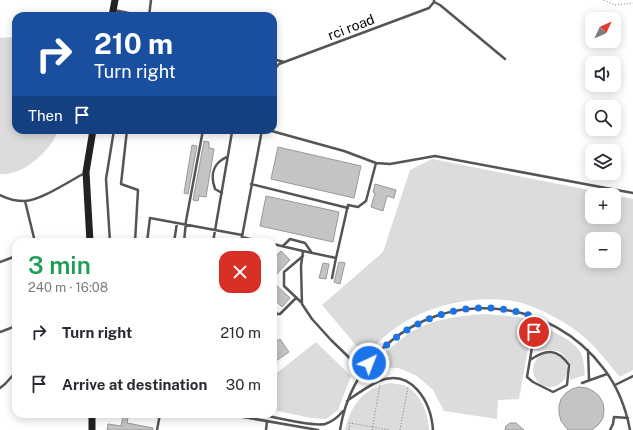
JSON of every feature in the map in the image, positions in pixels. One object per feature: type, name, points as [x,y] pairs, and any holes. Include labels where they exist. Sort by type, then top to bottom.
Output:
[{"type":"street","points":[[113,12],[115,0]]},
{"type":"street","points":[[90,238],[86,172],[91,134]]},
{"type":"street","points":[[92,418],[92,430]]},
{"type":"lane","points":[[150,12],[151,0]]},
{"type":"lane","points":[[434,1],[505,59]]},
{"type":"lane","name":"rci road","points":[[277,66],[284,62],[429,8],[434,1]]},
{"type":"lane","points":[[277,60],[284,62]]},
{"type":"lane","points":[[277,133],[376,163],[390,164],[435,156],[633,193]]},
{"type":"lane","points":[[110,238],[106,179],[113,134]]},
{"type":"lane","points":[[127,134],[121,184],[138,190],[135,238]]},
{"type":"lane","points":[[184,238],[186,221],[202,134]]},
{"type":"lane","points":[[214,238],[232,134]]},
{"type":"lane","points":[[242,236],[261,134]]},
{"type":"lane","points":[[222,193],[215,189],[212,178],[213,171],[218,162],[228,156]]},
{"type":"lane","points":[[332,278],[348,205],[358,207],[366,202],[376,163]]},
{"type":"lane","points":[[0,195],[25,201],[36,198],[86,172]]},
{"type":"lane","points":[[251,184],[348,208]]},
{"type":"lane","points":[[25,201],[34,238]]},
{"type":"lane","points":[[148,238],[150,218],[246,238]]},
{"type":"lane","points":[[175,238],[177,223]]},
{"type":"lane","points":[[283,247],[290,239],[305,243],[312,253]]},
{"type":"lane","points":[[277,245],[336,258]]},
{"type":"lane","points":[[302,304],[300,266],[303,251]]},
{"type":"lane","points":[[303,256],[284,272],[284,286],[302,304],[312,319],[326,335],[363,371]]},
{"type":"lane","points":[[0,262],[12,258]]},
{"type":"lane","points":[[277,314],[280,314],[296,298]]},
{"type":"lane","points":[[340,430],[343,411],[363,371],[376,355],[390,342],[415,325],[438,315],[456,310],[493,308],[512,310],[537,318],[564,331],[588,350],[615,385],[628,418],[630,430]]},
{"type":"lane","points":[[530,360],[538,354],[546,352],[554,352],[560,355],[569,365],[567,384],[553,392],[533,382],[527,377],[537,318]]},
{"type":"lane","points":[[0,332],[12,328]]},
{"type":"lane","points":[[588,350],[589,379]]},
{"type":"lane","points":[[582,382],[607,374]]},
{"type":"lane","points":[[0,388],[12,376]]},
{"type":"lane","points":[[615,385],[633,376]]},
{"type":"lane","points":[[347,401],[381,381],[394,378],[409,382],[415,386],[426,401],[433,420],[434,430]]},
{"type":"lane","points":[[277,417],[314,424],[324,424],[334,419],[343,411]]},
{"type":"lane","points":[[610,430],[614,417],[628,418]]},
{"type":"lane","points":[[157,430],[159,418]]},
{"type":"lane","points":[[249,418],[318,430]]},
{"type":"lane","points":[[266,430],[267,421]]},
{"type":"path","points":[[604,0],[615,6],[633,3]]},
{"type":"path","points":[[623,0],[624,4]]},
{"type":"path","points":[[372,430],[381,381]]},
{"type":"path","points":[[400,430],[409,382]]},
{"type":"path","points":[[349,430],[350,423],[388,430]]},
{"type":"shaded area","points":[[12,37],[12,134],[56,134],[50,146],[35,161],[18,171],[9,174],[0,174],[0,38]]},
{"type":"shaded area","points":[[432,159],[585,189],[585,224],[621,224],[621,196],[633,199],[633,370],[620,377],[589,342],[578,332],[564,323],[529,305],[496,299],[462,301],[428,311],[397,327],[381,339],[365,356],[322,305],[383,252],[410,170]]},
{"type":"shaded area","points":[[485,314],[519,317],[533,321],[519,399],[498,400],[497,419],[444,411],[433,390],[417,376],[399,368],[381,368],[372,364],[403,337],[426,325],[455,317]]},
{"type":"shaded area","points":[[539,325],[562,336],[577,348],[583,358],[585,375],[570,380],[567,360],[561,353],[550,350],[534,350]]},
{"type":"shaded area","points":[[316,342],[351,376],[338,410],[326,419],[311,418],[277,411],[277,373]]},
{"type":"shaded area","points":[[550,353],[562,358],[567,370],[562,382],[550,387],[538,382],[533,370],[538,358]]},
{"type":"shaded area","points":[[390,383],[403,385],[409,388],[419,398],[425,410],[429,430],[345,430],[351,412],[360,399],[373,389]]},
{"type":"building","points":[[204,141],[209,142],[209,148],[214,149],[206,197],[199,196],[198,201],[193,200]]},
{"type":"building","points":[[192,145],[197,146],[188,194],[184,193]]},
{"type":"building","points":[[278,147],[361,166],[354,198],[271,179]]},
{"type":"building","points":[[375,184],[396,190],[394,198],[387,196],[383,211],[371,207],[375,193],[373,192]]},
{"type":"building","points":[[266,196],[339,212],[333,242],[260,226]]},
{"type":"building","points":[[281,251],[290,260],[277,274],[277,255]]},
{"type":"building","points":[[339,262],[345,263],[340,284],[334,282]]},
{"type":"building","points":[[323,263],[329,264],[326,279],[319,278]]},
{"type":"building","points":[[277,286],[290,298],[282,307],[277,302]]},
{"type":"building","points":[[280,339],[289,352],[277,360],[277,341]]},
{"type":"building","points":[[579,387],[587,388],[593,391],[599,396],[603,403],[603,418],[592,430],[568,430],[561,421],[559,406],[561,399],[572,389]]},
{"type":"building","points":[[123,418],[128,418],[127,423],[153,428],[153,430],[107,430],[108,424],[121,426]]},
{"type":"building","points":[[510,423],[516,423],[524,430],[505,430],[506,426]]},
{"type":"route","points":[[369,363],[390,342],[405,331],[421,322],[456,310],[493,308],[512,310],[530,315],[537,318],[534,332]]}]
